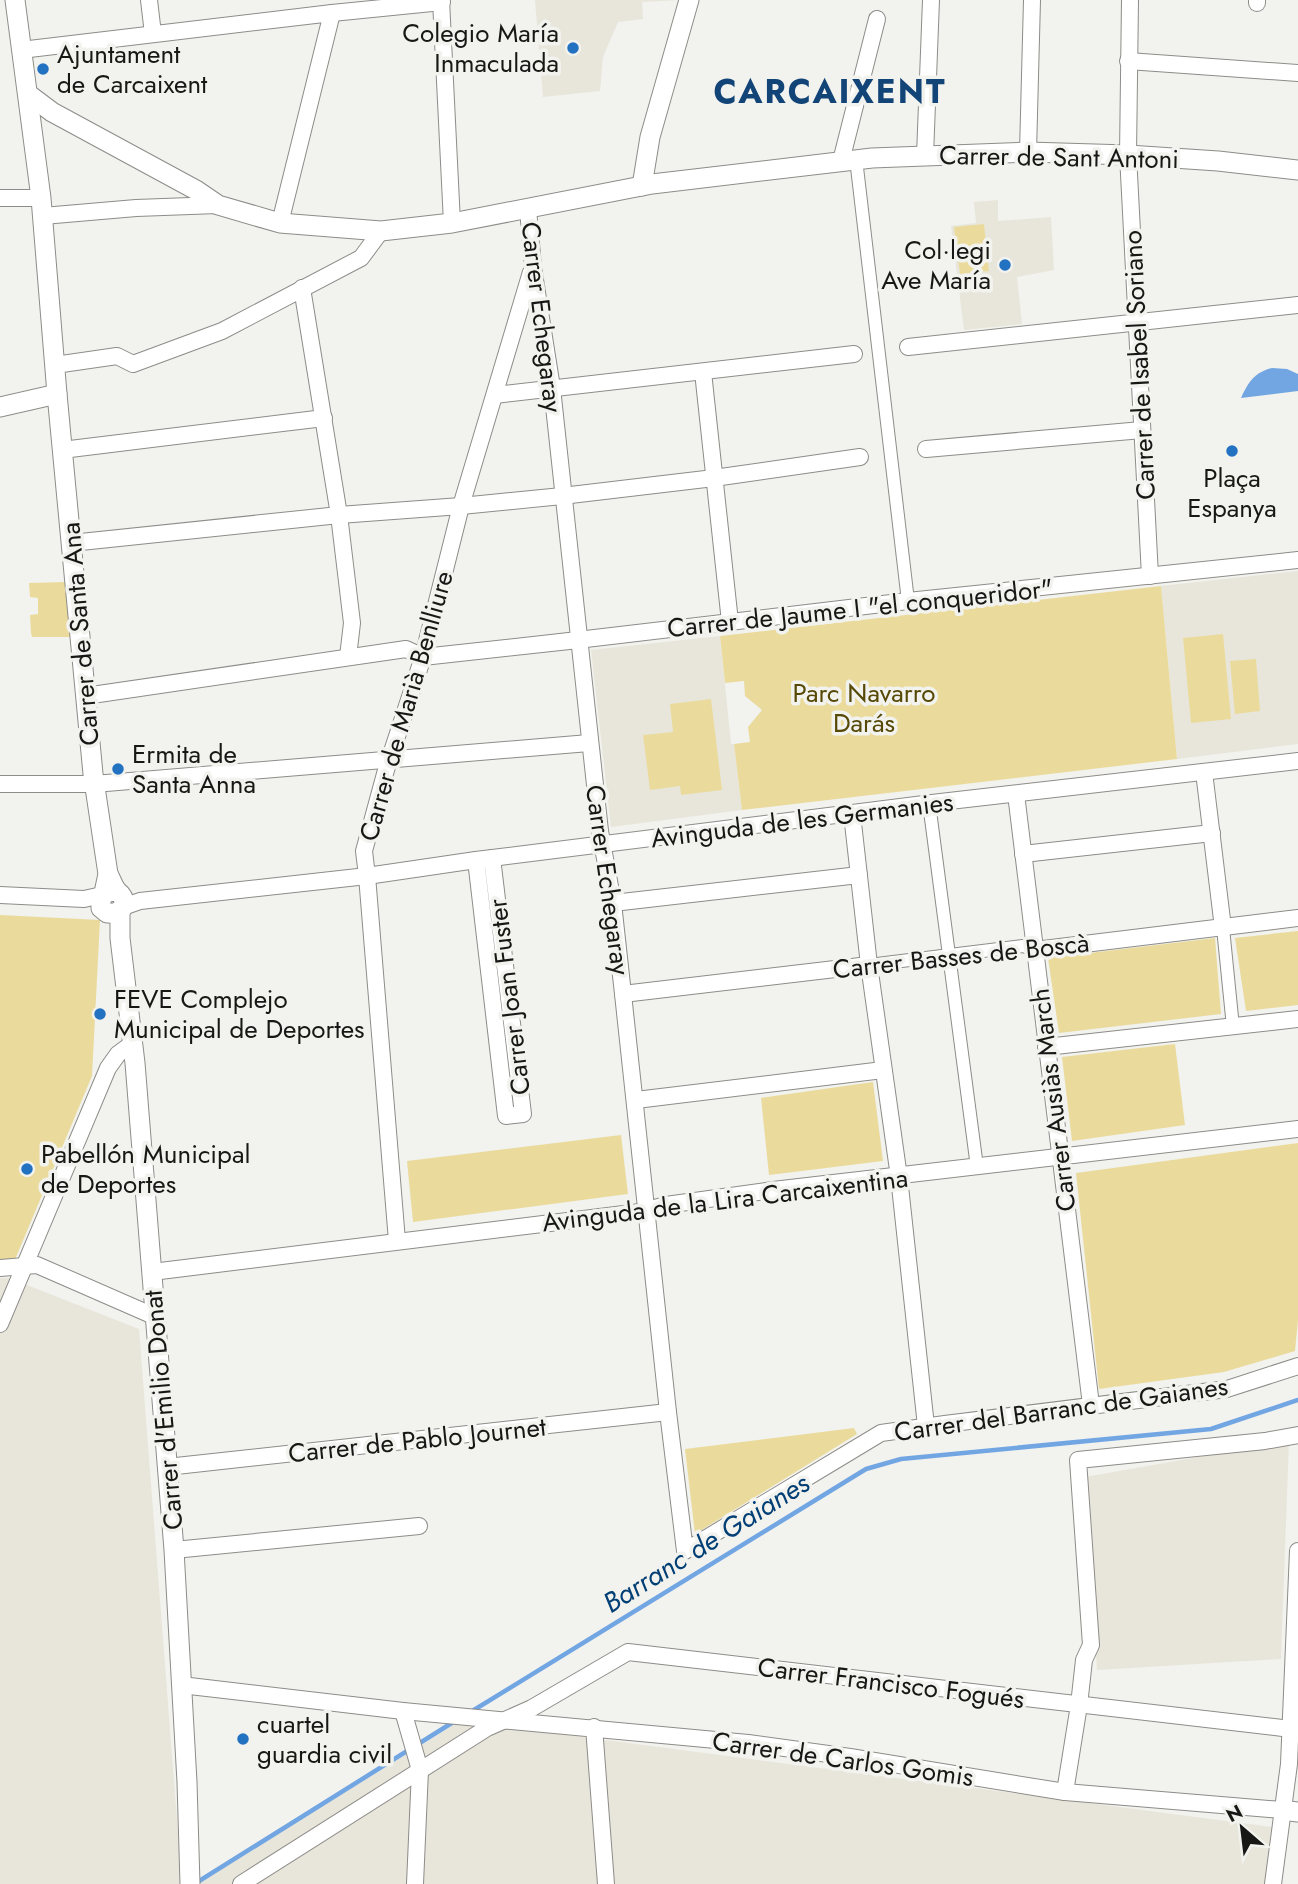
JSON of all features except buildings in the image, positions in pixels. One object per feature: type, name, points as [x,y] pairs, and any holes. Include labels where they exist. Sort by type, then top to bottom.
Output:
[{"type":"street","points":[[149,0],[153,34]]},
{"type":"street","points":[[642,186],[650,137],[689,0]]},
{"type":"street","points":[[925,156],[932,0]]},
{"type":"street","points":[[1028,152],[1032,0]]},
{"type":"street","name":"Carrer de Isabel Soriano","points":[[1130,0],[1128,155],[1150,576]]},
{"type":"street","points":[[21,50],[441,1],[452,223]]},
{"type":"street","name":"Carrer de Santa Ana","points":[[15,5],[42,207],[94,784],[112,899]]},
{"type":"street","points":[[280,223],[332,13]]},
{"type":"street","points":[[877,19],[848,160],[908,601]]},
{"type":"street","points":[[1128,61],[1298,73]]},
{"type":"street","name":"Carrer de Sant Antoni","points":[[28,90],[52,112],[196,190],[218,205],[280,223],[381,231],[452,223],[642,186],[848,160],[1028,152],[1128,155],[1298,170]]},
{"type":"street","points":[[34,136],[36,122],[40,117],[52,112]]},
{"type":"street","points":[[0,198],[42,207],[218,205]]},
{"type":"street","name":"Carrer Echegaray","points":[[528,209],[533,267],[552,388],[601,844],[613,903],[624,994],[685,1551]]},
{"type":"street","points":[[55,365],[117,356],[133,364],[222,331],[361,258],[381,231]]},
{"type":"street","name":"Carrer de Marià Benlliure","points":[[397,1241],[364,851],[388,760],[423,657],[461,506],[533,267]]},
{"type":"street","points":[[302,288],[339,515],[352,623],[348,657]]},
{"type":"street","points":[[908,347],[1298,304]]},
{"type":"street","points":[[495,395],[855,354]]},
{"type":"street","points":[[703,372],[730,622]]},
{"type":"street","points":[[0,407],[57,394]]},
{"type":"street","points":[[62,450],[324,418]]},
{"type":"street","points":[[926,449],[1142,430]]},
{"type":"street","points":[[71,543],[339,515],[562,496],[860,457]]},
{"type":"street","name":"Carrer de Jaume I \"el conqueridor\"","points":[[85,696],[406,649],[423,657],[908,601],[1298,560]]},
{"type":"street","points":[[0,784],[94,784],[589,743]]},
{"type":"street","name":"Avinguda de les Germanies","points":[[0,895],[112,899],[367,876],[932,803],[1298,761]]},
{"type":"street","points":[[1204,772],[1233,1027]]},
{"type":"street","name":"Carrer Ausiàs March","points":[[1016,794],[1091,1405]]},
{"type":"street","points":[[932,803],[930,811],[977,1167]]},
{"type":"street","points":[[852,814],[869,965],[899,1177],[926,1426]]},
{"type":"street","points":[[1023,854],[1212,833]]},
{"type":"street","name":"Carrer Joan Fuster","points":[[484,859],[523,1114],[506,1116],[484,859]]},
{"type":"street","points":[[613,903],[859,875]]},
{"type":"street","name":"Carrer d'Emilio Donat","points":[[112,899],[120,938],[133,1043],[156,1317],[174,1550],[190,1884]]},
{"type":"street","name":"Carrer Basses de Boscà","points":[[624,994],[949,954],[1024,946],[1035,950],[1298,918]]},
{"type":"street","points":[[1046,1047],[1298,1019]]},
{"type":"street","points":[[0,1324],[107,1068],[117,1054],[133,1043]]},
{"type":"street","points":[[636,1100],[883,1070]]},
{"type":"street","name":"Avinguda de la Lira Carcaixentina","points":[[152,1272],[647,1210],[759,1192],[1298,1129]]},
{"type":"street","points":[[0,1268],[37,1265],[156,1317]]},
{"type":"street","name":"Carrer del Barranc de Gaianes","points":[[685,1551],[881,1433],[1227,1389],[1298,1366]]},
{"type":"street","name":"Carrer de Pablo Journet","points":[[167,1467],[668,1412]]},
{"type":"street","points":[[1065,1792],[1084,1660],[1091,1645],[1079,1460],[1265,1441],[1298,1435]]},
{"type":"street","points":[[174,1550],[419,1526]]},
{"type":"street","points":[[1273,1884],[1290,1811],[1289,1764],[1298,1551]]},
{"type":"street","name":"Carrer Francisco Fogués","points":[[241,1884],[419,1765],[487,1728],[531,1708],[628,1652],[1291,1729]]},
{"type":"street","name":"Carrer de Carlos Gomis","points":[[181,1685],[403,1711],[748,1743],[1065,1792],[1290,1811]]},
{"type":"street","points":[[403,1711],[419,1765],[415,1884]]},
{"type":"street","points":[[594,1727],[606,1884]]},
{"type":"shaded area","name":"Colegio María Inmaculada","points":[[535,0],[679,0],[642,2],[643,19],[618,22],[603,57],[600,91],[543,97]]},
{"type":"shaded area","name":"Col·legi Ave María","points":[[998,200],[998,221],[1051,217],[1054,270],[1017,277],[1022,324],[964,330],[951,226],[976,223],[974,202]]},
{"type":"shaded area","points":[[1298,571],[1298,744],[1177,759],[1161,586]]},
{"type":"shaded area","points":[[720,636],[731,744],[734,744],[742,810],[611,827],[591,650]]},
{"type":"shaded area","points":[[0,1278],[9,1278],[139,1329],[182,1884],[0,1884]]},
{"type":"shaded area","points":[[1289,1441],[1281,1659],[1097,1670],[1085,1477]]},
{"type":"shaded area","points":[[460,1721],[1288,1829],[1282,1884],[197,1884]]},
{"type":"green space","points":[[984,224],[989,271],[960,274],[954,227]]},
{"type":"green space","points":[[65,582],[70,637],[32,637],[30,615],[38,614],[38,598],[30,597],[29,583]]},
{"type":"green space","name":"Parc Navarro Darás","points":[[1161,586],[1177,759],[742,810],[734,744],[750,742],[748,727],[762,710],[745,696],[744,681],[725,683],[720,636]]},
{"type":"green space","points":[[1223,634],[1231,719],[1191,723],[1183,638]]},
{"type":"green space","points":[[1256,659],[1260,711],[1235,714],[1230,661]]},
{"type":"green space","points":[[711,699],[722,790],[681,795],[680,786],[650,790],[643,735],[673,732],[670,704]]},
{"type":"green space","name":"Pabellón Municipal de Deportes","points":[[0,915],[100,920],[92,1076],[14,1262],[0,1262]]},
{"type":"green space","points":[[1298,931],[1298,1005],[1246,1011],[1235,938]]},
{"type":"green space","points":[[1215,938],[1221,1014],[1059,1033],[1048,958]]},
{"type":"green space","points":[[1175,1044],[1185,1125],[1072,1141],[1062,1057]]},
{"type":"green space","points":[[873,1082],[883,1161],[769,1175],[761,1098]]},
{"type":"green space","points":[[621,1135],[628,1194],[413,1222],[407,1161]]},
{"type":"green space","points":[[1298,1143],[1298,1320],[1295,1351],[1224,1372],[1099,1389],[1076,1173]]},
{"type":"green space","points":[[854,1428],[857,1434],[695,1534],[685,1449]]},
{"type":"water","points":[[1272,368],[1287,369],[1298,374],[1298,391],[1241,398],[1253,378]]},
{"type":"waterway","name":"Barranc de Gaianes","points":[[469,1713],[866,1469],[901,1459],[1211,1429],[1298,1400]]},
{"type":"waterway","name":"Barranc de Gaianes","points":[[196,1883],[455,1721]]},
{"type":"place","name":"Colegio María Inmaculada","points":[[573,48]]},
{"type":"place","name":"Ajuntament de Carcaixent","points":[[43,69]]},
{"type":"place","name":"Col·legi Ave María","points":[[1005,265]]},
{"type":"place","name":"Plaça Espanya","points":[[1232,451]]},
{"type":"place","name":"Ermita de Santa Anna","points":[[118,769]]},
{"type":"place","name":"FEVE Complejo Municipal de Deportes","points":[[100,1014]]},
{"type":"place","name":"Pabellón Municipal de Deportes","points":[[27,1169]]},
{"type":"place","name":"cuartel guardia civil","points":[[243,1739]]},
{"type":"district","name":"CARCAIXENT","points":[[830,91]]}]
